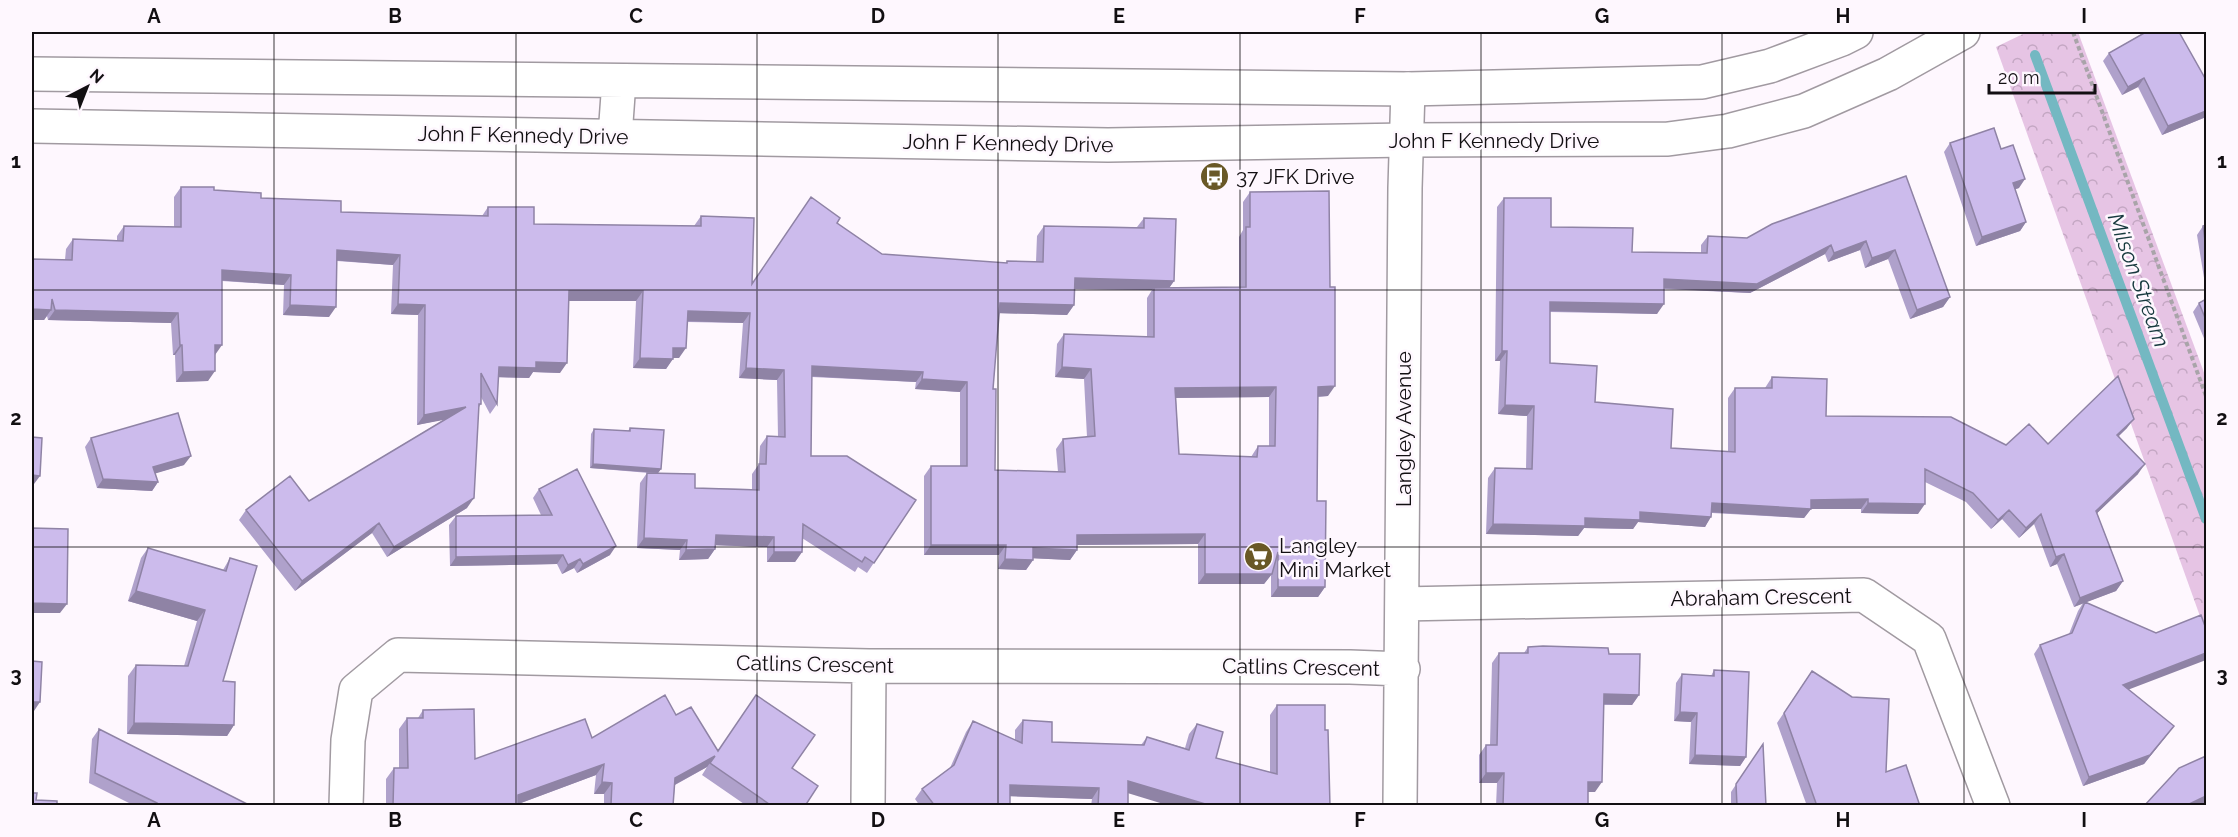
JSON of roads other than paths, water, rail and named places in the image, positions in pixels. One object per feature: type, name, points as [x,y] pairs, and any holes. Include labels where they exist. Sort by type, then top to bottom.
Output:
[{"type":"main road","points":[[32,74],[1408,89],[1702,82],[1770,66],[1856,32]]},
{"type":"main road","name":"John F Kennedy Drive","points":[[32,126],[1108,145],[1407,140],[1668,140],[1728,131],[1804,111],[1888,74],[1963,32]]},
{"type":"main road","points":[[615,136],[619,81]]},
{"type":"main road","name":"Langley Avenue","points":[[1401,806],[1405,188],[1408,89]]},
{"type":"main road","name":"Abraham Crescent","points":[[1402,604],[1864,595],[1929,639],[1993,806]]},
{"type":"main road","name":"Catlins Crescent","points":[[346,806],[348,740],[356,690],[398,655],[869,666],[1326,666],[1402,669]]},
{"type":"main road","points":[[867,806],[869,666]]},
{"type":"waterway","name":"Milson Stream","points":[[2035,55],[2206,519]]},
{"type":"place","name":"37 JFK Drive","points":[[1215,176]]},
{"type":"place","name":"Langley Mini Market","points":[[1258,557]]}]
